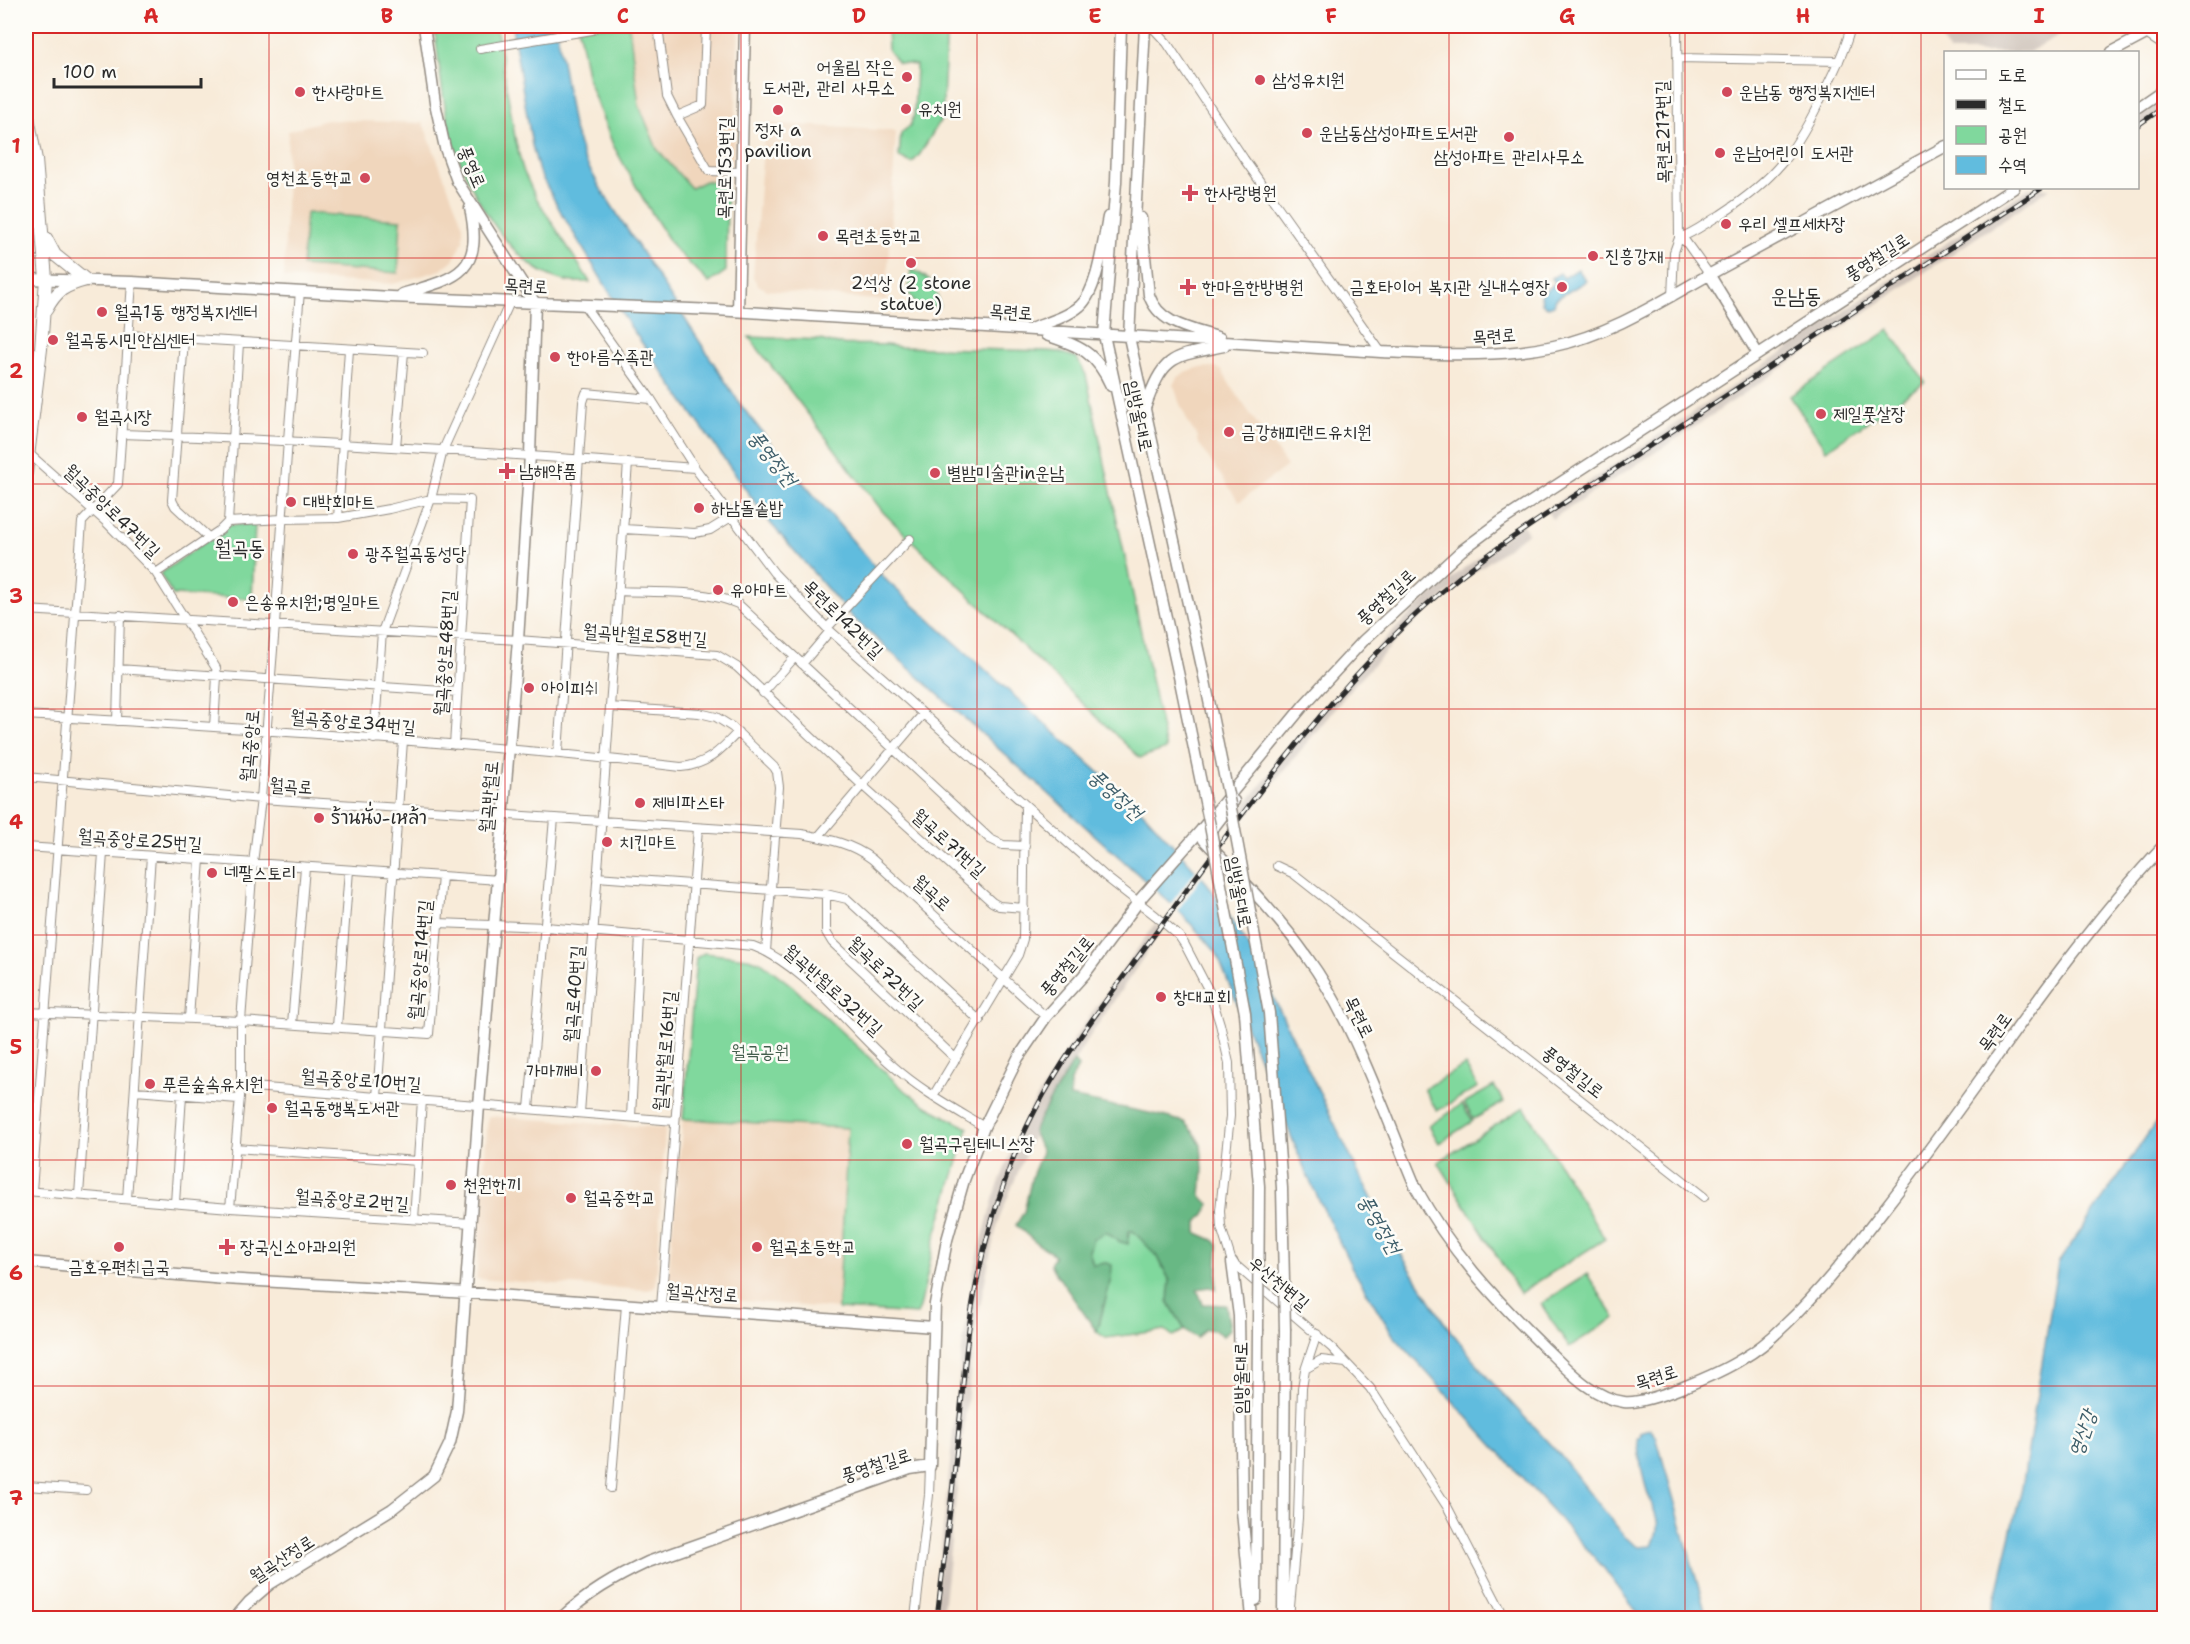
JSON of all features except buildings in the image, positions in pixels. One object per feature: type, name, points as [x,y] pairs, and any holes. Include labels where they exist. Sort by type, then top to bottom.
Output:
[{"type":"main road","name":"풍영로","points":[[424,26],[435,103],[445,148],[457,181],[535,303]]},
{"type":"main road","name":"목련로153번길","points":[[738,311],[745,26]]},
{"type":"main road","name":"임방울대로","points":[[1121,26],[1116,182],[1104,335],[1180,681],[1245,1013],[1259,1186],[1254,1618]]},
{"type":"main road","name":"임방울대로","points":[[1144,26],[1129,337],[1204,676],[1269,1013],[1282,1188],[1285,1330],[1283,1618]]},
{"type":"main road","points":[[2114,51],[2161,26]]},
{"type":"main road","points":[[2139,106],[2164,89]]},
{"type":"main road","points":[[26,106],[36,160],[46,279],[41,349],[26,452]]},
{"type":"main road","name":"목련로","points":[[26,279],[738,311],[1129,337],[1468,355],[1533,350],[1582,338],[1610,327],[1672,297],[1709,274],[1944,147]]},
{"type":"main road","points":[[1029,329],[1072,312],[1088,295],[1116,182],[1137,184],[1149,295],[1152,304],[1168,320],[1237,343]]},
{"type":"main road","name":"풍영철길로","points":[[561,1618],[580,1600],[607,1582],[648,1562],[910,1469],[930,1466],[935,1304],[947,1240],[964,1180],[984,1127],[1018,1059],[1046,1017],[1084,975],[1141,900],[1245,788],[1246,776],[1304,705],[1364,640],[1461,551],[1500,522],[2012,189]]},
{"type":"main road","points":[[391,297],[448,280],[463,269],[471,258],[474,248],[474,227],[469,201]]},
{"type":"main road","points":[[42,227],[55,255],[86,280]]},
{"type":"main road","points":[[1709,274],[1758,354]]},
{"type":"main road","points":[[44,315],[54,296],[67,285],[86,280]]},
{"type":"main road","name":"월곡반월로","points":[[466,1293],[479,1105],[518,640],[530,455],[535,303]]},
{"type":"main road","points":[[26,324],[26,472]]},
{"type":"main road","points":[[1029,329],[1076,345],[1094,356],[1106,373],[1120,407]]},
{"type":"main road","points":[[1145,408],[1159,373],[1172,360],[1184,355],[1237,343]]},
{"type":"main road","name":"목련로","points":[[1203,835],[1263,902],[1308,958],[1344,1020],[1416,1188],[1431,1216],[1467,1266],[1503,1307],[1568,1370],[1598,1393],[1624,1402],[1636,1402],[1658,1396],[1731,1365],[1760,1347],[1786,1325],[1853,1249],[1923,1160],[2028,1014],[2092,930],[2164,845]]},
{"type":"main road","name":"월곡산정로","points":[[26,1262],[225,1279],[466,1293],[934,1327]]},
{"type":"main road","points":[[1232,1262],[1239,1316],[1242,1511],[1254,1618]]},
{"type":"main road","name":"월곡산정로","points":[[235,1618],[259,1592],[392,1509],[434,1476],[455,1428],[466,1293]]},
{"type":"street","points":[[706,27],[658,26],[667,96],[709,171],[742,172]]},
{"type":"street","points":[[1151,26],[1167,43],[1244,159],[1382,352]]},
{"type":"street","name":"목련로217번길","points":[[1672,297],[1674,252],[1679,238],[1677,26]]},
{"type":"street","points":[[1679,238],[1690,234],[1740,202],[1777,170],[1803,133],[1839,61],[1851,26]]},
{"type":"street","points":[[2134,26],[2164,46]]},
{"type":"street","name":"목련로153번길","points":[[677,116],[703,105],[706,27]]},
{"type":"street","points":[[480,49],[592,30]]},
{"type":"street","points":[[1677,58],[1839,61]]},
{"type":"street","points":[[1679,238],[1686,242],[1709,274]]},
{"type":"street","points":[[28,1191],[45,1013],[82,522],[118,484],[132,282]]},
{"type":"street","name":"월곡중앙로","points":[[230,1208],[238,1099],[241,1086],[241,1021],[253,863],[271,680],[300,291]]},
{"type":"street","points":[[374,739],[382,632],[431,499],[443,450],[510,302]]},
{"type":"street","name":"목련로142번길","points":[[590,305],[695,468],[774,573],[828,629],[1025,805],[1106,877],[1141,900]]},
{"type":"street","points":[[129,335],[423,353]]},
{"type":"street","points":[[184,340],[172,500],[175,506],[208,537]]},
{"type":"street","points":[[239,343],[228,522],[282,519]]},
{"type":"street","points":[[338,518],[350,349]]},
{"type":"street","points":[[396,447],[404,352]]},
{"type":"street","name":"월곡반월로58번길","points":[[567,644],[583,402],[586,393],[651,399]]},
{"type":"street","points":[[122,435],[288,440],[695,468]]},
{"type":"street","name":"월곡중앙로47번길","points":[[26,452],[93,511],[156,573],[228,522]]},
{"type":"street","name":"월곡로40번길","points":[[580,1113],[628,462]]},
{"type":"street","name":"월곡중앙로48번길","points":[[282,519],[338,518],[431,499],[470,500],[454,745]]},
{"type":"street","points":[[623,529],[694,533],[710,530],[731,517]]},
{"type":"street","points":[[805,666],[833,621],[910,539]]},
{"type":"street","points":[[156,573],[216,668],[214,727]]},
{"type":"street","name":"월곡로71번길","points":[[618,591],[723,597],[738,604],[990,839],[1003,845],[1024,846]]},
{"type":"street","name":"월곡반월로58번길","points":[[26,610],[518,640],[717,655],[737,667],[774,704]]},
{"type":"street","points":[[117,721],[120,615]]},
{"type":"street","points":[[558,752],[567,644]]},
{"type":"street","points":[[763,693],[795,657]]},
{"type":"street","points":[[118,669],[457,692]]},
{"type":"street","name":"월곡로71번길","points":[[774,704],[992,902],[999,906],[1024,908]]},
{"type":"street","points":[[610,707],[706,714],[716,717],[738,732],[770,761],[777,772],[779,787],[766,951]]},
{"type":"street","points":[[818,837],[923,714]]},
{"type":"street","name":"월곡중앙로34번길","points":[[26,715],[558,752],[681,767],[705,762],[717,755],[738,732]]},
{"type":"street","name":"월곡중앙로14번길","points":[[382,1030],[403,741]]},
{"type":"street","name":"월곡로","points":[[26,777],[261,799],[776,833],[818,837],[840,842],[866,854],[1046,1017]]},
{"type":"street","points":[[933,1095],[1018,955],[1023,939],[1025,805]]},
{"type":"street","points":[[529,1109],[554,818]]},
{"type":"street","name":"월곡반월로16번길","points":[[479,1105],[675,1121],[698,828]]},
{"type":"street","name":"월곡중앙로25번길","points":[[26,847],[499,880]]},
{"type":"street","points":[[79,1195],[103,853]]},
{"type":"street","points":[[127,1199],[151,856]]},
{"type":"street","points":[[189,1019],[200,860]]},
{"type":"street","name":"풍영철길로","points":[[1277,866],[1294,874],[1704,1197]]},
{"type":"street","points":[[292,1024],[305,867]]},
{"type":"street","points":[[337,1027],[349,870]]},
{"type":"street","name":"월곡중앙로14번길","points":[[26,1011],[241,1021],[429,1034],[442,876]]},
{"type":"street","points":[[597,877],[771,891]]},
{"type":"street","name":"월곡로72번길","points":[[771,891],[826,894],[847,900],[980,1021]]},
{"type":"street","name":"월곡로72번길","points":[[826,894],[826,932],[832,942],[956,1059]]},
{"type":"street","name":"우산천변길","points":[[1141,900],[1179,936],[1191,954],[1211,995],[1220,1024],[1229,1063],[1230,1107],[1220,1210],[1221,1227],[1232,1262],[1317,1334],[1370,1388],[1448,1508],[1505,1618]]},
{"type":"street","name":"월곡반월로32번길","points":[[438,923],[546,927],[753,946],[766,951],[796,973],[893,1066],[933,1095],[984,1127]]},
{"type":"street","name":"월곡반월로16번길","points":[[631,1117],[640,935]]},
{"type":"street","points":[[377,1097],[382,1030]]},
{"type":"street","name":"월곡중앙로10번길","points":[[241,1086],[479,1105]]},
{"type":"street","points":[[135,1091],[238,1099]]},
{"type":"street","points":[[175,1203],[182,1095]]},
{"type":"street","points":[[414,1219],[422,1100]]},
{"type":"street","points":[[661,1307],[675,1121]]},
{"type":"street","points":[[235,1148],[418,1161]]},
{"type":"street","name":"월곡중앙로2번길","points":[[28,1191],[230,1208],[471,1222]]},
{"type":"street","points":[[611,1488],[626,1305]]},
{"type":"street","points":[[1289,1618],[1298,1518],[1302,1388],[1317,1334]]},
{"type":"street","points":[[1306,1369],[1321,1360],[1348,1364]]},
{"type":"street","points":[[915,1618],[929,1496],[930,1466]]},
{"type":"street","points":[[26,1486],[86,1490]]},
{"type":"shaded area","points":[[629,26],[739,26],[735,124],[727,188],[725,183],[705,181],[691,188],[657,149],[639,105]]},
{"type":"shaded area","points":[[1933,26],[2075,26],[2031,51],[1948,51]]},
{"type":"shaded area","points":[[2164,99],[2164,111],[2139,128],[2139,115]]},
{"type":"shaded area","name":"영천초등학교","points":[[326,120],[423,123],[463,225],[463,241],[454,259],[441,270],[393,284],[284,278],[288,131]]},
{"type":"shaded area","name":"목련초등학교","points":[[765,123],[896,131],[886,301],[767,290],[758,285],[753,277]]},
{"type":"shaded area","points":[[2028,189],[2049,189],[1690,430],[1552,519],[1546,510]]},
{"type":"shaded area","name":"금강해피랜드유치원","points":[[1216,367],[1222,371],[1287,466],[1239,502],[1197,441],[1198,437],[1190,426],[1174,385],[1176,379],[1185,372],[1198,368]]},
{"type":"shaded area","points":[[1522,524],[1528,533],[1429,609],[1356,683],[1246,817],[1240,811],[1295,742],[1386,638],[1423,602]]},
{"type":"shaded area","points":[[1155,924],[1162,930],[1086,1042],[1042,1113],[999,1219],[975,1331],[942,1618],[934,1618],[961,1357],[973,1274],[994,1196],[1021,1126],[1030,1109],[1075,1037]]},
{"type":"shaded area","name":"월곡중학교","points":[[488,1116],[665,1128],[656,1285],[649,1290],[476,1279]]},
{"type":"shaded area","name":"월곡초등학교","points":[[683,1119],[848,1128],[838,1309],[676,1295],[667,1292]]},
{"type":"green space","points":[[434,26],[496,26],[516,143],[523,170],[535,196],[590,282],[569,282],[545,274],[525,260],[490,219],[464,171],[455,147],[444,101]]},
{"type":"green space","points":[[578,26],[629,26],[639,105],[657,149],[691,188],[705,181],[725,183],[727,188],[726,271],[709,283],[674,248],[613,145],[588,80]]},
{"type":"green space","points":[[887,26],[947,26],[942,118],[912,163],[899,157],[901,133],[910,126],[914,115],[916,65],[898,63],[888,50]]},
{"type":"green space","points":[[306,213],[401,220],[398,273],[302,266]]},
{"type":"green space","points":[[911,269],[932,283],[939,306],[917,306],[909,293]]},
{"type":"green space","points":[[1889,330],[1925,382],[1826,450],[1790,396]]},
{"type":"green space","points":[[749,337],[899,347],[1047,351],[1077,358],[1086,375],[1166,749],[1140,758],[910,539],[883,512]]},
{"type":"green space","points":[[255,524],[252,599],[173,595],[160,574],[229,525]]},
{"type":"green space","name":"월곡공원","points":[[704,953],[748,958],[761,962],[791,985],[902,1088],[928,1107],[968,1128],[935,1238],[917,1314],[838,1309],[848,1128],[683,1119],[696,958]]},
{"type":"green space","points":[[1074,1061],[1078,1067],[1070,1082],[1070,1097],[1184,1122],[1201,1145],[1203,1169],[1201,1197],[1210,1204],[1205,1214],[1197,1222],[1197,1233],[1218,1244],[1216,1289],[1210,1287],[1197,1289],[1203,1304],[1226,1305],[1230,1329],[1223,1336],[1214,1330],[1205,1329],[1197,1338],[1185,1330],[1168,1301],[1170,1281],[1158,1257],[1133,1231],[1129,1231],[1128,1244],[1118,1241],[1106,1232],[1093,1239],[1089,1251],[1093,1265],[1106,1263],[1112,1265],[1111,1279],[1097,1332],[1050,1265],[1055,1255],[1036,1243],[1016,1225],[1024,1212],[1032,1176],[1042,1152],[1033,1131]]},
{"type":"green space","points":[[1465,1065],[1478,1087],[1437,1111],[1424,1089]]},
{"type":"green space","points":[[1494,1086],[1504,1102],[1474,1119],[1464,1103]]},
{"type":"green space","points":[[1462,1104],[1473,1121],[1439,1143],[1429,1126]]},
{"type":"green space","points":[[1524,1107],[1605,1239],[1520,1293],[1438,1162]]},
{"type":"green space","points":[[1129,1231],[1134,1231],[1158,1257],[1170,1281],[1168,1301],[1185,1330],[1173,1336],[1165,1330],[1106,1338],[1097,1332],[1111,1279],[1106,1263],[1093,1265],[1089,1251],[1093,1239],[1106,1232],[1118,1241],[1128,1243]]},
{"type":"green space","points":[[1587,1274],[1615,1318],[1569,1347],[1541,1304]]},
{"type":"water","name":"풍영정천","points":[[512,26],[556,26],[573,126],[583,157],[601,189],[740,404],[783,459],[887,581],[1145,814],[1207,883],[1246,941],[1358,1172],[1402,1256],[1444,1322],[1488,1378],[1560,1455],[1625,1537],[1639,1547],[1652,1546],[1657,1524],[1644,1479],[1637,1439],[1641,1435],[1640,1432],[1650,1429],[1656,1436],[1705,1610],[1713,1618],[1641,1618],[1603,1567],[1393,1335],[1352,1268],[1307,1175],[1216,952],[1180,912],[850,615],[766,518],[630,326],[539,172],[532,145]]},
{"type":"water","name":"금호타이어 복지관 실내수영장","points":[[1578,269],[1586,281],[1556,299],[1554,305],[1548,307],[1542,304],[1541,295],[1555,283],[1552,278],[1560,273],[1564,278]]},
{"type":"water","name":"영산강","points":[[2164,1111],[2164,1618],[1991,1618],[2022,1488],[2058,1263]]},
{"type":"pier","points":[[1198,868],[1204,874],[1176,912],[1169,906]]},
{"type":"railway","points":[[2139,124],[2164,107]]},
{"type":"railway","points":[[937,1618],[972,1306],[985,1244],[1007,1175],[1020,1142],[1053,1078],[1114,989],[1250,804],[1351,681],[1387,643],[1449,585],[1503,544],[1558,507],[2040,189]]},
{"type":"place","name":"어울림 작은 도서관, 관리 사무소","points":[[907,77]]},
{"type":"place","name":"삼성유치원","points":[[1260,80]]},
{"type":"place","name":"한사랑마트","points":[[300,92]]},
{"type":"place","name":"운남동 행정복지센터","points":[[1727,92]]},
{"type":"place","name":"유치원","points":[[906,109]]},
{"type":"place","name":"정자 a pavilion","points":[[778,110]]},
{"type":"place","name":"운남동삼성아파트도서관","points":[[1307,133]]},
{"type":"place","name":"삼성아파트 관리사무소","points":[[1509,137]]},
{"type":"place","name":"운남어린이 도서관","points":[[1720,153]]},
{"type":"place","name":"영천초등학교","points":[[365,178]]},
{"type":"place","name":"한사랑병원","points":[[1190,193]]},
{"type":"place","name":"우리 셀프세차장","points":[[1726,224]]},
{"type":"place","name":"목련초등학교","points":[[823,236]]},
{"type":"place","name":"진흥강재","points":[[1593,256]]},
{"type":"place","name":"2석상 (2 stone statue)","points":[[911,263]]},
{"type":"place","name":"한마음한방병원","points":[[1188,287]]},
{"type":"place","name":"금호타이어 복지관 실내수영장","points":[[1562,287]]},
{"type":"place","name":"월곡1동 행정복지센터","points":[[102,312]]},
{"type":"place","name":"월곡동시민안심센터","points":[[53,340]]},
{"type":"place","name":"한아름수족관","points":[[555,357]]},
{"type":"place","name":"제일풋살장","points":[[1821,414]]},
{"type":"place","name":"월곡시장","points":[[82,417]]},
{"type":"place","name":"금강해피랜드유치원","points":[[1229,432]]},
{"type":"place","name":"남해약품","points":[[507,471]]},
{"type":"place","name":"별밤미술관in운남","points":[[935,473]]},
{"type":"place","name":"대박회마트","points":[[291,502]]},
{"type":"place","name":"하남돌솥밥","points":[[699,508]]},
{"type":"place","name":"광주월곡동성당","points":[[353,554]]},
{"type":"place","name":"유아마트","points":[[718,590]]},
{"type":"place","name":"은송유치원;명일마트","points":[[233,602]]},
{"type":"place","name":"아이피쉬","points":[[529,688]]},
{"type":"place","name":"제비파스타","points":[[640,803]]},
{"type":"place","name":"ร้านนั่ง-เหล้า","points":[[319,818]]},
{"type":"place","name":"치킨마트","points":[[607,842]]},
{"type":"place","name":"네팔스토리","points":[[212,873]]},
{"type":"place","name":"창대교회","points":[[1161,997]]},
{"type":"place","name":"가마깨비","points":[[596,1071]]},
{"type":"place","name":"푸른숲속유치원","points":[[150,1084]]},
{"type":"place","name":"월곡동행복도서관","points":[[272,1108]]},
{"type":"place","name":"월곡구립테니스장","points":[[907,1144]]},
{"type":"place","name":"천원한끼","points":[[451,1185]]},
{"type":"place","name":"월곡중학교","points":[[571,1198]]},
{"type":"place","name":"금호우편취급국","points":[[119,1247]]},
{"type":"place","name":"장국신소아과의원","points":[[227,1247]]},
{"type":"place","name":"월곡초등학교","points":[[757,1247]]},
{"type":"district","name":"운남동","points":[[1796,296]]},
{"type":"district","name":"월곡동","points":[[240,548]]}]
